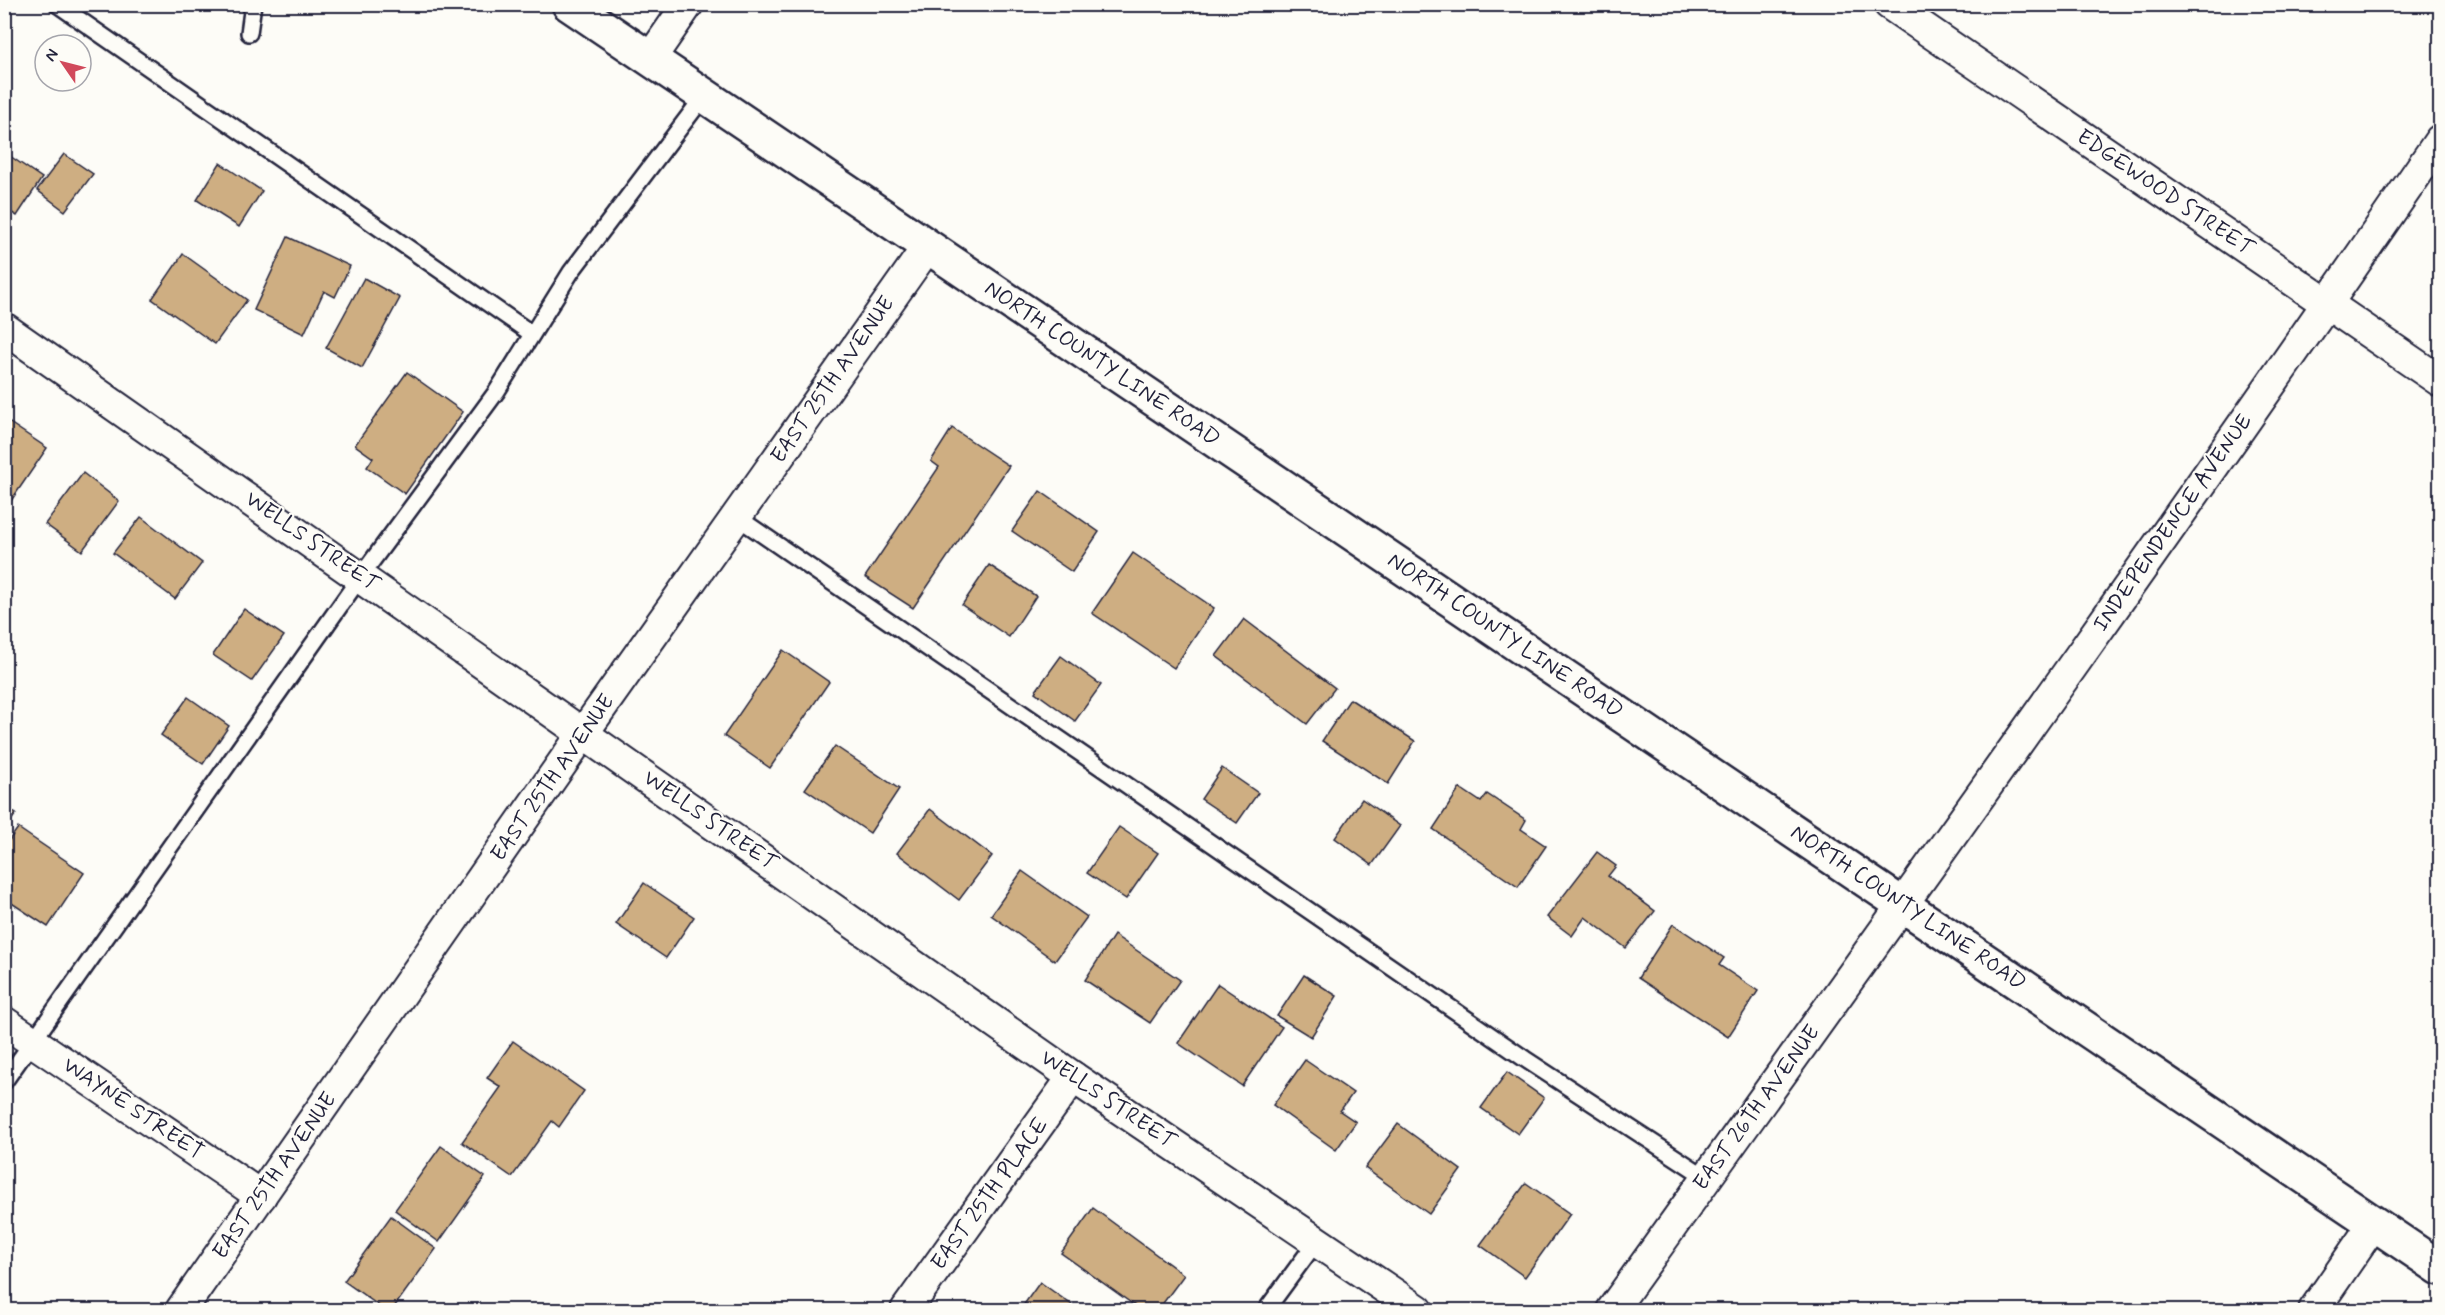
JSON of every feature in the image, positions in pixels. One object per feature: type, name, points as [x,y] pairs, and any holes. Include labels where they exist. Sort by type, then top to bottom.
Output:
[{"type":"main road","name":"NORTH COUNTY LINE ROAD","points":[[569,4],[2440,1268]]},
{"type":"street","points":[[650,59],[688,4]]},
{"type":"street","name":"EDGEWOOD STREET","points":[[1888,4],[2440,381]]},
{"type":"street","name":"INDEPENDENCE AVENUE","points":[[1903,905],[2328,304],[2440,140]]},
{"type":"street","name":"EAST 25TH AVENUE","points":[[181,1311],[584,732],[928,246]]},
{"type":"street","name":"WELLS STREET","points":[[4,328],[584,732],[1073,1077],[1418,1311]]},
{"type":"street","name":"EAST 26TH AVENUE","points":[[1612,1311],[1903,905]]},
{"type":"street","name":"WAYNE STREET","points":[[4,1022],[261,1196]]},
{"type":"street","name":"EAST 25TH PLACE","points":[[906,1311],[1073,1077]]},
{"type":"street","points":[[2313,1311],[2374,1223]]},
{"type":"lane","points":[[57,4],[532,334]]},
{"type":"lane","points":[[249,33],[253,4]]},
{"type":"lane","points":[[4,1082],[361,576],[497,391],[572,272],[704,96]]},
{"type":"lane","points":[[737,517],[1515,1052],[1707,1178]]},
{"type":"lane","points":[[1266,1311],[1316,1242]]},
{"type":"building","points":[[4,152],[42,178],[17,216],[4,208]]},
{"type":"building","points":[[64,154],[93,174],[65,211],[37,190]]},
{"type":"building","points":[[220,163],[262,191],[239,227],[197,200]]},
{"type":"building","points":[[288,237],[350,266],[335,297],[324,291],[304,334],[254,310]]},
{"type":"building","points":[[183,254],[247,300],[215,344],[152,299]]},
{"type":"building","points":[[364,278],[400,298],[362,368],[326,348]]},
{"type":"building","points":[[407,372],[463,412],[405,494],[367,467],[373,458],[355,445]]},
{"type":"building","points":[[7,421],[47,448],[4,511],[4,424]]},
{"type":"building","points":[[952,428],[1009,466],[913,608],[865,577],[939,467],[931,461]]},
{"type":"building","points":[[83,473],[119,501],[82,551],[45,524]]},
{"type":"building","points":[[1040,491],[1099,532],[1072,572],[1012,531]]},
{"type":"building","points":[[141,517],[202,563],[175,599],[113,553]]},
{"type":"building","points":[[1133,553],[1214,608],[1174,668],[1092,613]]},
{"type":"building","points":[[989,565],[1036,596],[1009,637],[962,605]]},
{"type":"building","points":[[244,609],[284,636],[252,681],[213,655]]},
{"type":"building","points":[[1244,619],[1335,688],[1307,724],[1216,656]]},
{"type":"building","points":[[783,650],[829,682],[770,768],[724,736]]},
{"type":"building","points":[[1061,656],[1101,685],[1075,721],[1035,692]]},
{"type":"building","points":[[188,697],[229,726],[203,764],[161,735]]},
{"type":"building","points":[[1350,699],[1415,741],[1388,784],[1322,741]]},
{"type":"building","points":[[835,746],[899,789],[870,833],[805,789]]},
{"type":"building","points":[[1222,768],[1258,793],[1237,823],[1201,799]]},
{"type":"building","points":[[1460,788],[1481,802],[1487,794],[1526,820],[1521,829],[1546,846],[1518,887],[1433,829]]},
{"type":"building","points":[[1362,799],[1400,826],[1372,865],[1335,838]]},
{"type":"building","points":[[4,806],[16,814],[4,830]]},
{"type":"building","points":[[930,809],[992,856],[959,900],[897,853]]},
{"type":"building","points":[[1119,827],[1158,853],[1126,899],[1087,873]]},
{"type":"building","points":[[18,828],[84,873],[48,927],[4,898],[4,847]]},
{"type":"building","points":[[1597,852],[1616,866],[1608,876],[1655,911],[1626,948],[1585,917],[1572,936],[1547,917]]},
{"type":"building","points":[[1022,871],[1087,917],[1055,961],[991,915]]},
{"type":"building","points":[[644,883],[694,917],[666,958],[616,924]]},
{"type":"building","points":[[1673,924],[1724,958],[1719,965],[1758,991],[1728,1037],[1638,978]]},
{"type":"building","points":[[1114,935],[1180,980],[1150,1023],[1085,980]]},
{"type":"building","points":[[1304,975],[1337,996],[1311,1037],[1277,1016]]},
{"type":"building","points":[[1218,984],[1282,1027],[1242,1086],[1178,1043]]},
{"type":"building","points":[[513,1041],[584,1091],[559,1127],[552,1121],[512,1177],[462,1142],[501,1087],[487,1078]]},
{"type":"building","points":[[1305,1060],[1353,1093],[1340,1111],[1356,1122],[1336,1150],[1273,1105]]},
{"type":"building","points":[[1507,1072],[1544,1098],[1518,1134],[1481,1108]]},
{"type":"building","points":[[1398,1124],[1461,1170],[1429,1214],[1365,1168]]},
{"type":"building","points":[[441,1146],[485,1177],[439,1242],[395,1210]]},
{"type":"building","points":[[1526,1183],[1570,1214],[1525,1277],[1480,1245]]},
{"type":"building","points":[[1093,1208],[1184,1275],[1158,1310],[1141,1310],[1061,1253]]},
{"type":"building","points":[[391,1216],[436,1249],[392,1310],[385,1310],[344,1281]]},
{"type":"building","points":[[1040,1282],[1079,1310],[1020,1310]]}]
